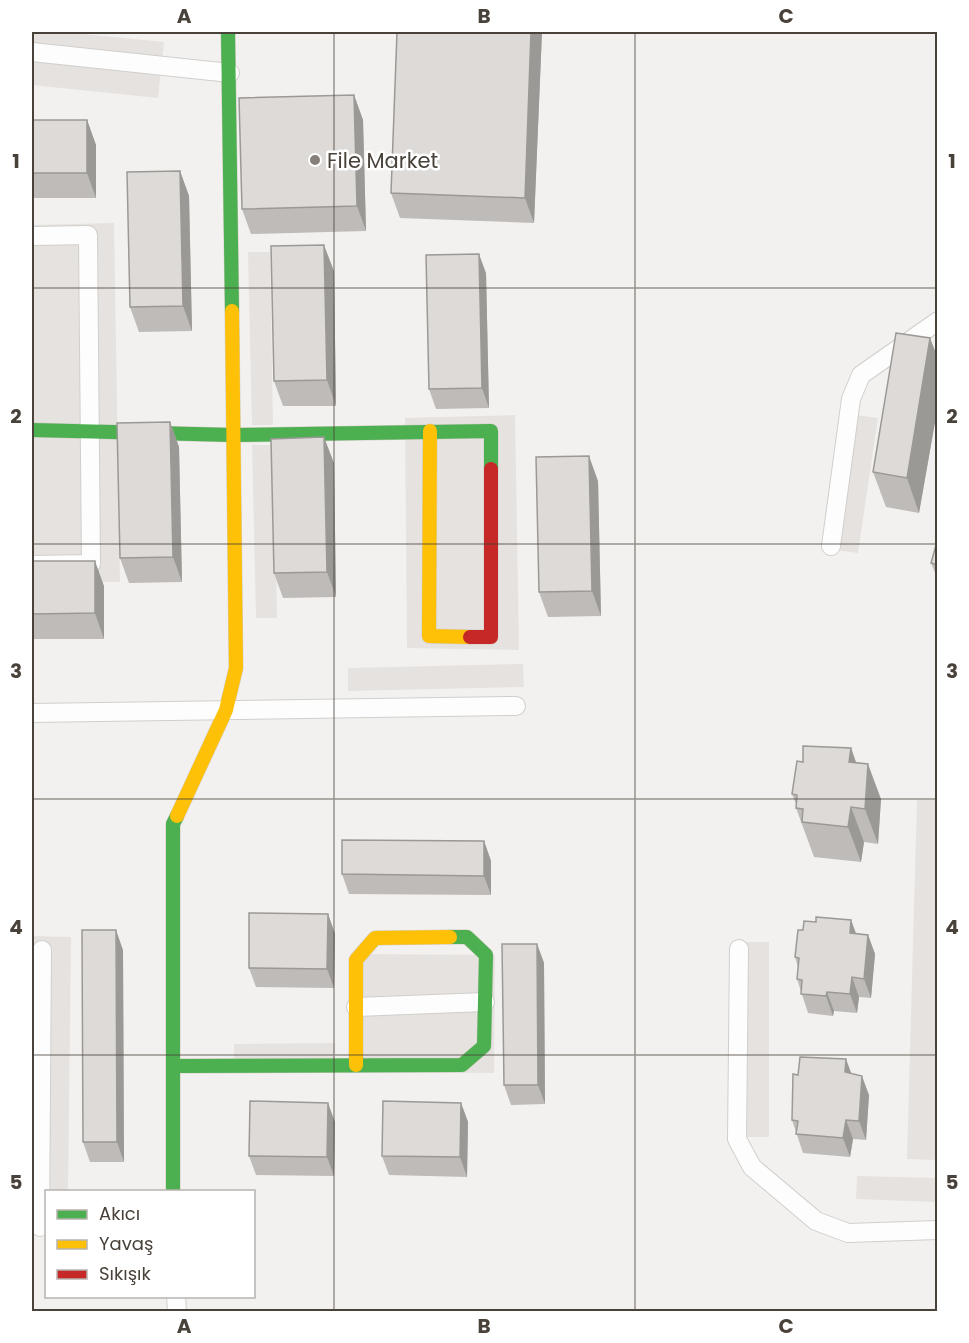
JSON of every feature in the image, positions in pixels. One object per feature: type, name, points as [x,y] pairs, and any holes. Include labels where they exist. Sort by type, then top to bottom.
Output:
[{"type":"street","points":[[173,1190],[173,824],[226,710],[236,668],[228,32]]},
{"type":"street","points":[[32,52],[230,73]]},
{"type":"street","points":[[32,236],[88,235],[91,564],[32,565]]},
{"type":"street","points":[[831,546],[851,399],[861,375],[938,321]]},
{"type":"street","points":[[32,430],[233,435],[430,431],[491,431],[491,637],[429,636],[430,431]]},
{"type":"street","points":[[32,713],[516,706]]},
{"type":"street","points":[[173,1066],[462,1065],[484,1046],[486,956],[467,937],[375,938],[356,960],[356,1065]]},
{"type":"street","points":[[739,949],[737,1139],[752,1167],[816,1221],[849,1233],[938,1230]]},
{"type":"street","points":[[39,1227],[42,950]]},
{"type":"street","points":[[356,1007],[485,1002]]},
{"type":"shaded area","points":[[32,32],[62,32],[164,42],[158,98],[32,85]]},
{"type":"shaded area","points":[[114,223],[120,582],[32,582],[32,225]]},
{"type":"shaded area","points":[[248,252],[270,252],[273,425],[252,425]]},
{"type":"shaded area","points":[[515,415],[519,650],[407,648],[405,418]]},
{"type":"shaded area","points":[[856,415],[878,418],[858,553],[836,550]]},
{"type":"shaded area","points":[[252,445],[274,445],[277,618],[256,618]]},
{"type":"shaded area","points":[[523,664],[524,687],[348,691],[348,668]]},
{"type":"shaded area","points":[[917,800],[937,800],[937,1160],[907,1159]]},
{"type":"shaded area","points":[[32,936],[71,937],[68,1190],[45,1190],[32,1223]]},
{"type":"shaded area","points":[[742,942],[769,942],[769,1137],[741,1137]]},
{"type":"shaded area","points":[[352,954],[495,955],[494,1073],[352,1072]]},
{"type":"shaded area","points":[[335,1043],[335,1062],[234,1062],[234,1044]]},
{"type":"shaded area","points":[[857,1176],[937,1178],[937,1202],[856,1199]]},
{"type":"building","points":[[397,32],[531,32],[525,198],[391,193]]},
{"type":"building","points":[[354,95],[357,206],[242,209],[239,98]]},
{"type":"building","points":[[32,120],[87,120],[87,173],[32,173]]},
{"type":"building","points":[[180,171],[183,306],[130,307],[127,172]]},
{"type":"building","points":[[324,245],[327,380],[274,381],[271,246]]},
{"type":"building","points":[[479,254],[482,388],[429,389],[426,255]]},
{"type":"building","points":[[896,333],[930,338],[907,478],[873,472]]},
{"type":"building","points":[[170,422],[173,557],[120,558],[117,423]]},
{"type":"building","points":[[324,437],[327,572],[274,573],[271,439]]},
{"type":"building","points":[[589,456],[592,591],[539,592],[536,457]]},
{"type":"building","points":[[938,538],[938,565],[931,563]]},
{"type":"building","points":[[32,561],[95,561],[95,613],[32,614]]},
{"type":"building","points":[[803,746],[851,748],[849,762],[868,764],[865,809],[851,807],[848,827],[802,822],[803,809],[796,808],[797,795],[792,794],[797,761],[803,762]]},
{"type":"building","points":[[342,840],[484,841],[484,876],[342,874]]},
{"type":"building","points":[[249,913],[328,914],[327,969],[249,968]]},
{"type":"building","points":[[816,917],[851,920],[850,933],[868,935],[864,979],[852,977],[850,994],[827,992],[826,996],[801,994],[802,980],[797,979],[799,958],[795,957],[798,930],[803,930],[804,921],[816,922]]},
{"type":"building","points":[[82,930],[116,930],[117,1142],[83,1142]]},
{"type":"building","points":[[502,944],[537,944],[538,1085],[504,1085]]},
{"type":"building","points":[[800,1057],[846,1059],[845,1072],[862,1076],[859,1121],[846,1120],[843,1138],[796,1134],[798,1121],[792,1120],[793,1074],[798,1075]]},
{"type":"building","points":[[250,1101],[328,1103],[327,1157],[249,1156]]},
{"type":"building","points":[[383,1101],[461,1103],[460,1157],[382,1156]]},
{"type":"traffic: fast","points":[[228,32],[232,311]]},
{"type":"traffic: fast","points":[[32,430],[233,435],[491,431],[491,469]]},
{"type":"traffic: fast","points":[[173,1190],[173,824],[177,816]]},
{"type":"traffic: fast","points":[[173,1066],[462,1065],[484,1046],[486,955],[467,937],[450,937]]},
{"type":"traffic: slow","points":[[177,816],[226,710],[236,668],[232,311]]},
{"type":"traffic: slow","points":[[430,431],[429,636],[470,637]]},
{"type":"traffic: slow","points":[[356,1065],[356,960],[375,938],[450,937]]},
{"type":"traffic: jam","points":[[470,637],[491,637],[491,469]]},
{"type":"place","name":"File Market","points":[[315,160]]}]
